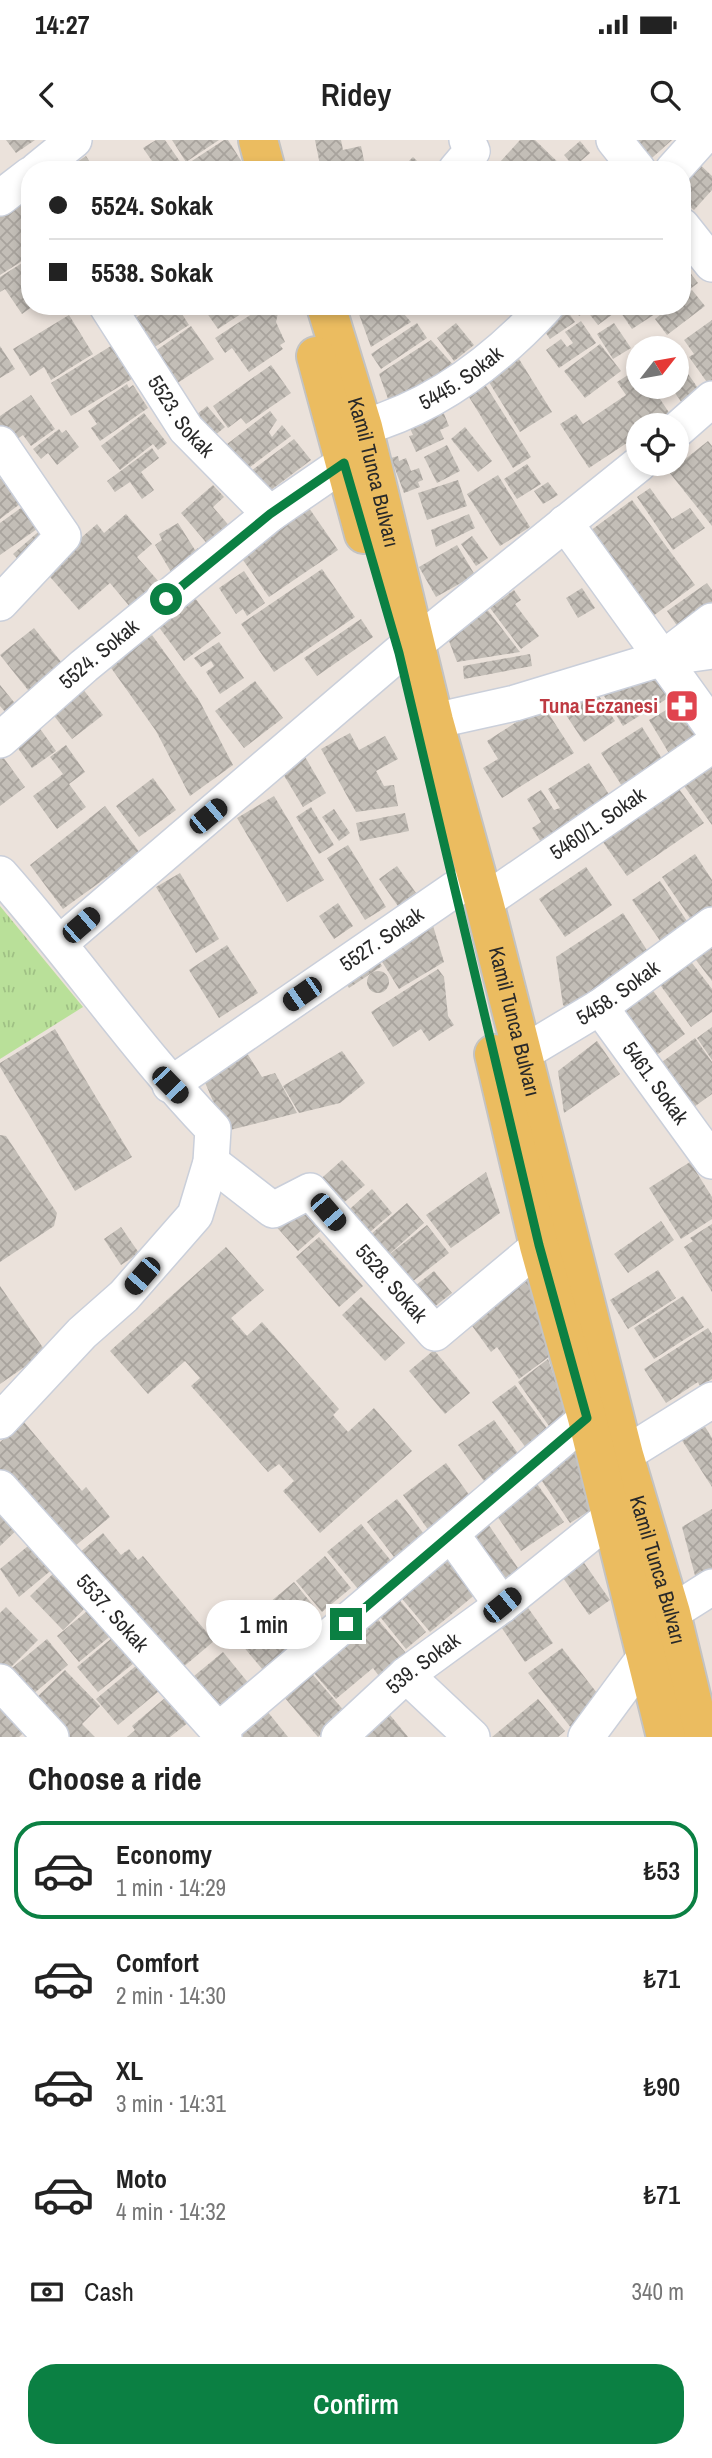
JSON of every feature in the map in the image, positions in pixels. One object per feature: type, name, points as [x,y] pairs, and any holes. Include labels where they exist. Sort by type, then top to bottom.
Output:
[{"type":"main road","points":[[258,140],[264,161]]},
{"type":"main road","points":[[285,140],[290,161]]},
{"type":"main road","name":"Kamil Tunca Bulvarı","points":[[305,315],[344,463],[434,721],[539,1245],[587,1418],[645,1657],[680,1721]]},
{"type":"main road","name":"Kamil Tunca Bulvarı","points":[[329,315],[363,427],[408,648],[469,895],[520,1055],[624,1455],[671,1613],[680,1721]]},
{"type":"street","points":[[49,161],[74,140]]},
{"type":"street","points":[[614,140],[631,161]]},
{"type":"street","points":[[681,161],[700,140]]},
{"type":"street","points":[[691,237],[712,264]]},
{"type":"street","name":"5523. Sokak","points":[[113,315],[186,429],[270,514]]},
{"type":"street","name":"5445. Sokak","points":[[363,427],[392,419],[461,381],[520,334],[538,315]]},
{"type":"street","points":[[689,419],[712,399]]},
{"type":"street","points":[[0,444],[63,536],[0,603]]},
{"type":"street","name":"5524. Sokak","points":[[11,730],[270,514],[344,463]]},
{"type":"street","points":[[60,943],[408,648],[626,474]]},
{"type":"street","points":[[565,523],[712,727]]},
{"type":"street","points":[[663,658],[712,621]]},
{"type":"street","points":[[434,721],[515,703],[663,658],[712,651]]},
{"type":"street","name":"5460/1. Sokak","points":[[469,895],[712,745]]},
{"type":"street","points":[[0,874],[60,943],[170,1085],[213,1129],[211,1162],[195,1215],[124,1296],[82,1333],[0,1421]]},
{"type":"street","name":"5527. Sokak","points":[[170,1085],[469,895]]},
{"type":"street","name":"5458. Sokak","points":[[520,1055],[600,1007],[712,925]]},
{"type":"street","name":"5461. Sokak","points":[[600,1007],[706,1138]]},
{"type":"street","name":"5528. Sokak","points":[[211,1162],[273,1210],[310,1191],[435,1334],[539,1245]]},
{"type":"street","points":[[624,1455],[712,1400]]},
{"type":"street","points":[[221,1734],[587,1418]]},
{"type":"street","name":"5537. Sokak","points":[[0,1488],[221,1734]]},
{"type":"street","name":"539. Sokak","points":[[339,1737],[407,1675],[502,1605],[611,1517]]},
{"type":"street","points":[[452,1535],[502,1605]]},
{"type":"street","points":[[671,1613],[712,1587]]},
{"type":"street","points":[[586,1737],[645,1657]]},
{"type":"street","points":[[407,1675],[472,1737]]},
{"type":"street","points":[[0,1682],[51,1737]]},
{"type":"green space","points":[[0,906],[83,1007],[0,1059]]},
{"type":"building","points":[[6,140],[35,140],[16,153]]},
{"type":"building","points":[[156,140],[165,140],[180,161],[152,161],[143,148]]},
{"type":"building","points":[[172,140],[219,140],[188,161]]},
{"type":"building","points":[[228,140],[241,161],[192,161]]},
{"type":"building","points":[[315,140],[341,140],[343,150],[361,146],[364,161],[319,161]]},
{"type":"building","points":[[520,140],[535,140],[557,161],[501,161]]},
{"type":"building","points":[[622,140],[672,140],[648,161],[640,161]]},
{"type":"building","points":[[580,141],[590,153],[581,161],[569,161],[564,155]]},
{"type":"building","points":[[693,158],[712,176],[712,190],[694,210],[691,208],[690,161]]},
{"type":"building","points":[[21,204],[21,262],[0,275],[0,217]]},
{"type":"building","points":[[21,264],[21,313],[5,289],[0,292],[0,277]]},
{"type":"building","points":[[691,274],[698,283],[691,288]]},
{"type":"building","points":[[691,291],[705,306],[667,335],[655,319],[660,315],[691,315]]},
{"type":"building","points":[[69,315],[93,354],[51,380],[44,367],[30,376],[13,349]]},
{"type":"building","points":[[140,315],[183,315],[189,325],[153,348],[131,321]]},
{"type":"building","points":[[208,315],[239,315],[218,329]]},
{"type":"building","points":[[250,315],[278,315],[276,322],[285,342],[280,345],[283,349],[249,372],[232,348],[225,353],[215,338]]},
{"type":"building","points":[[359,315],[405,315],[411,322],[371,347]]},
{"type":"building","points":[[551,315],[570,315],[575,322],[550,339],[539,323]]},
{"type":"building","points":[[590,315],[612,315],[598,325]]},
{"type":"building","points":[[622,315],[653,315],[632,329]]},
{"type":"building","points":[[712,320],[712,383],[709,385],[690,358],[694,354],[690,348],[690,336]]},
{"type":"building","points":[[581,321],[596,343],[559,368],[546,350],[561,339],[567,347],[573,343],[565,332]]},
{"type":"building","points":[[417,323],[427,338],[381,369],[371,354]]},
{"type":"building","points":[[456,323],[474,345],[454,361],[437,338]]},
{"type":"building","points":[[614,323],[626,341],[626,351],[613,359],[597,334]]},
{"type":"building","points":[[191,326],[214,359],[173,386],[151,354]]},
{"type":"building","points":[[431,340],[455,367],[392,410],[379,374]]},
{"type":"building","points":[[119,341],[140,374],[71,416],[51,383]]},
{"type":"building","points":[[600,344],[621,371],[585,398],[564,371]]},
{"type":"building","points":[[0,346],[15,369],[0,378]]},
{"type":"building","points":[[519,359],[552,412],[520,432],[487,379]]},
{"type":"building","points":[[271,365],[291,393],[246,424],[241,418],[228,428],[213,406]]},
{"type":"building","points":[[626,376],[626,395],[617,382]]},
{"type":"building","points":[[690,377],[700,391],[690,398]]},
{"type":"building","points":[[481,378],[531,457],[513,468],[464,389]]},
{"type":"building","points":[[127,384],[129,388],[133,385],[148,408],[100,441],[91,428],[97,424],[88,411]]},
{"type":"building","points":[[31,395],[55,429],[31,446],[23,435],[10,444],[0,429],[0,416]]},
{"type":"building","points":[[626,395],[626,399],[660,399],[669,413],[626,413],[626,444],[589,468],[560,424],[576,414],[583,424]]},
{"type":"building","points":[[207,406],[225,427],[208,441],[190,420]]},
{"type":"building","points":[[442,409],[449,426],[440,430],[444,439],[416,452],[409,436],[413,435],[408,424]]},
{"type":"building","points":[[270,411],[277,420],[269,432],[272,437],[282,425],[291,436],[241,474],[222,448]]},
{"type":"building","points":[[144,413],[167,443],[158,450],[153,444],[120,470],[101,446]]},
{"type":"building","points":[[465,427],[492,461],[478,472],[451,439]]},
{"type":"building","points":[[59,429],[62,433],[66,430],[79,447],[57,465],[48,453],[41,459],[33,449]]},
{"type":"building","points":[[294,439],[311,460],[263,496],[247,474]]},
{"type":"building","points":[[708,441],[712,446],[712,526],[672,476],[689,476],[689,456]]},
{"type":"building","points":[[447,445],[460,471],[437,483],[424,457]]},
{"type":"building","points":[[152,448],[159,458],[141,472],[154,490],[142,499],[130,482],[115,492],[107,481]]},
{"type":"building","points":[[398,456],[399,461],[406,458],[411,471],[419,468],[423,480],[418,482],[420,487],[404,493],[391,458]]},
{"type":"building","points":[[527,464],[541,484],[517,499],[504,479]]},
{"type":"building","points":[[8,473],[28,498],[0,519],[0,479]]},
{"type":"building","points":[[498,475],[530,527],[500,546],[467,494]]},
{"type":"building","points":[[458,480],[467,506],[427,520],[418,493]]},
{"type":"building","points":[[548,482],[558,495],[543,504],[534,491]]},
{"type":"building","points":[[213,485],[224,497],[213,507],[232,529],[210,547],[181,513]]},
{"type":"building","points":[[650,488],[672,519],[690,508],[705,528],[673,550],[637,497]]},
{"type":"building","points":[[32,500],[47,522],[0,555],[0,523]]},
{"type":"building","points":[[632,500],[695,585],[653,616],[590,531]]},
{"type":"building","points":[[307,505],[338,550],[269,597],[238,553]]},
{"type":"building","points":[[126,514],[152,544],[137,557],[160,583],[131,608],[110,583],[79,610],[44,570],[97,524],[104,533]]},
{"type":"building","points":[[469,514],[475,528],[436,547],[431,530]]},
{"type":"building","points":[[178,523],[195,550],[198,548],[204,558],[171,572],[155,545],[162,540],[159,534]]},
{"type":"building","points":[[44,527],[55,541],[25,567],[13,554]]},
{"type":"building","points":[[472,536],[488,558],[476,566],[461,544]]},
{"type":"building","points":[[457,545],[475,575],[436,597],[419,567]]},
{"type":"building","points":[[322,569],[355,617],[274,672],[241,624]]},
{"type":"building","points":[[244,571],[265,603],[247,616],[243,609],[236,614],[219,588]]},
{"type":"building","points":[[707,583],[712,590],[712,612],[682,633],[667,611]]},
{"type":"building","points":[[582,588],[595,608],[578,618],[566,598]]},
{"type":"building","points":[[514,590],[521,600],[515,604],[539,636],[521,649],[490,608]]},
{"type":"building","points":[[195,598],[221,633],[184,661],[158,626]]},
{"type":"building","points":[[486,608],[520,652],[457,662],[449,641]]},
{"type":"building","points":[[361,619],[373,637],[317,676],[304,658]]},
{"type":"building","points":[[34,628],[70,673],[36,700],[0,655]]},
{"type":"building","points":[[152,635],[199,700],[233,765],[190,796],[156,731],[109,665]]},
{"type":"building","points":[[219,642],[244,678],[220,694],[206,672],[214,666],[211,661],[201,667],[194,658]]},
{"type":"building","points":[[530,654],[532,666],[464,679],[463,666]]},
{"type":"building","points":[[660,674],[673,695],[623,726],[599,688]]},
{"type":"building","points":[[255,681],[283,718],[244,748],[215,711]]},
{"type":"building","points":[[79,684],[103,715],[72,739],[48,708]]},
{"type":"building","points":[[0,685],[18,707],[8,715],[0,706]]},
{"type":"building","points":[[594,688],[615,721],[584,742],[562,709]]},
{"type":"building","points":[[685,699],[709,739],[673,760],[649,720]]},
{"type":"building","points":[[543,705],[574,753],[502,798],[483,768],[498,759],[487,741]]},
{"type":"building","points":[[36,723],[56,751],[32,768],[12,740]]},
{"type":"building","points":[[642,727],[668,768],[627,794],[601,753]]},
{"type":"building","points":[[350,733],[359,750],[385,736],[398,759],[376,771],[384,786],[394,785],[398,806],[356,812],[321,749]]},
{"type":"building","points":[[66,745],[85,772],[69,784],[86,807],[57,829],[33,796],[63,774],[50,757]]},
{"type":"building","points":[[0,753],[25,787],[0,806]]},
{"type":"building","points":[[304,755],[326,793],[303,807],[280,769]]},
{"type":"building","points":[[712,755],[712,825],[679,779]]},
{"type":"building","points":[[589,763],[615,804],[546,850],[532,828],[541,822],[527,799],[541,790],[554,810],[560,808],[548,789]]},
{"type":"building","points":[[153,778],[176,810],[139,837],[116,806]]},
{"type":"building","points":[[676,785],[704,823],[627,876],[600,838]]},
{"type":"building","points":[[274,796],[324,880],[287,902],[237,818]]},
{"type":"building","points":[[105,806],[140,853],[63,909],[30,865]]},
{"type":"building","points":[[311,807],[334,845],[319,854],[296,817]]},
{"type":"building","points":[[334,809],[350,833],[339,841],[322,817]]},
{"type":"building","points":[[405,813],[409,831],[360,841],[356,823]]},
{"type":"building","points":[[348,845],[386,907],[365,920],[327,858]]},
{"type":"building","points":[[695,854],[712,880],[712,912],[694,924],[662,877]]},
{"type":"building","points":[[397,866],[416,893],[398,906],[379,879]]},
{"type":"building","points":[[586,867],[612,905],[565,937],[539,899]]},
{"type":"building","points":[[180,873],[219,939],[196,953],[156,887]]},
{"type":"building","points":[[660,881],[693,930],[665,948],[632,900]]},
{"type":"building","points":[[338,903],[353,926],[334,939],[319,916]]},
{"type":"building","points":[[623,913],[654,961],[578,1016],[563,1005],[556,957]]},
{"type":"building","points":[[431,919],[444,962],[399,989],[376,952]]},
{"type":"building","points":[[712,942],[712,981],[693,956]]},
{"type":"building","points":[[227,945],[258,993],[219,1018],[189,970]]},
{"type":"building","points":[[374,954],[382,966],[349,988],[341,976]]},
{"type":"building","points":[[689,959],[712,989],[712,1012],[691,1027],[658,982]]},
{"type":"building","points":[[438,969],[444,977],[448,1016],[454,1025],[429,1041],[421,1029],[393,1047],[371,1012]]},
{"type":"building","points":[[378,971],[386,974],[389,982],[386,990],[378,993],[370,990],[367,982],[370,974]]},
{"type":"building","points":[[651,988],[685,1034],[650,1060],[616,1014]]},
{"type":"building","points":[[712,1027],[712,1060],[697,1038]]},
{"type":"building","points":[[55,1029],[132,1157],[75,1191],[0,1067],[0,1063]]},
{"type":"building","points":[[695,1038],[712,1062],[712,1094],[687,1112],[655,1067]]},
{"type":"building","points":[[597,1041],[620,1074],[564,1113],[558,1071]]},
{"type":"building","points":[[342,1051],[365,1083],[340,1103],[299,1113],[283,1086]]},
{"type":"building","points":[[247,1053],[262,1077],[275,1073],[297,1113],[226,1131],[203,1078]]},
{"type":"building","points":[[0,1135],[6,1136],[57,1213],[54,1226],[0,1262]]},
{"type":"building","points":[[342,1160],[365,1185],[336,1209],[315,1184]]},
{"type":"building","points":[[690,1162],[712,1197],[712,1219],[681,1239],[649,1188]]},
{"type":"building","points":[[486,1172],[500,1213],[451,1248],[426,1215]]},
{"type":"building","points":[[372,1189],[392,1213],[362,1239],[342,1216]]},
{"type":"building","points":[[298,1200],[323,1229],[298,1251],[273,1223]]},
{"type":"building","points":[[407,1203],[424,1223],[386,1257],[427,1225],[449,1253],[403,1289],[363,1241]]},
{"type":"building","points":[[661,1221],[674,1240],[628,1273],[614,1254]]},
{"type":"building","points":[[712,1224],[712,1292],[684,1247],[693,1241],[690,1238]]},
{"type":"building","points":[[121,1227],[139,1253],[121,1265],[104,1239]]},
{"type":"building","points":[[319,1237],[363,1286],[339,1307],[296,1257]]},
{"type":"building","points":[[226,1247],[264,1290],[231,1318],[247,1336],[262,1322],[339,1409],[333,1415],[348,1432],[374,1408],[412,1451],[320,1533],[283,1491],[294,1481],[279,1464],[268,1472],[191,1386],[200,1378],[185,1361],[148,1394],[110,1351]]},
{"type":"building","points":[[658,1270],[676,1298],[628,1329],[610,1300]]},
{"type":"building","points":[[434,1271],[452,1293],[429,1311],[411,1289]]},
{"type":"building","points":[[529,1279],[554,1353],[519,1379],[497,1347],[491,1352],[470,1323]]},
{"type":"building","points":[[0,1286],[46,1352],[0,1384]]},
{"type":"building","points":[[683,1296],[704,1327],[654,1359],[634,1328]]},
{"type":"building","points":[[361,1297],[405,1343],[385,1361],[342,1315]]},
{"type":"building","points":[[708,1328],[712,1334],[712,1379],[700,1386],[698,1382],[666,1403],[644,1369]]},
{"type":"building","points":[[434,1350],[470,1393],[445,1414],[409,1371]]},
{"type":"building","points":[[548,1359],[571,1425],[556,1436],[518,1382]]},
{"type":"building","points":[[515,1385],[552,1435],[529,1452],[492,1402]]},
{"type":"building","points":[[494,1420],[527,1466],[492,1492],[458,1445]]},
{"type":"building","points":[[24,1422],[82,1491],[86,1487],[110,1517],[69,1551],[0,1469],[0,1442]]},
{"type":"building","points":[[704,1425],[712,1438],[712,1487],[681,1439]]},
{"type":"building","points":[[575,1448],[594,1508],[570,1523],[538,1475]]},
{"type":"building","points":[[446,1463],[475,1503],[432,1535],[403,1495]]},
{"type":"building","points":[[535,1481],[564,1522],[521,1551],[493,1510]]},
{"type":"building","points":[[397,1499],[424,1534],[394,1557],[367,1522]]},
{"type":"building","points":[[0,1504],[21,1526],[0,1546]]},
{"type":"building","points":[[712,1509],[712,1573],[697,1583],[682,1527]]},
{"type":"building","points":[[361,1524],[392,1562],[359,1590],[327,1552]]},
{"type":"building","points":[[488,1524],[520,1571],[494,1590],[461,1543]]},
{"type":"building","points":[[103,1533],[121,1555],[129,1549],[138,1560],[143,1556],[214,1641],[175,1674],[79,1553]]},
{"type":"building","points":[[39,1537],[60,1563],[19,1597],[0,1569]]},
{"type":"building","points":[[451,1550],[483,1588],[430,1632],[398,1594]]},
{"type":"building","points":[[325,1556],[351,1588],[322,1612],[296,1581]]},
{"type":"building","points":[[582,1560],[610,1600],[589,1615],[561,1575]]},
{"type":"building","points":[[61,1566],[94,1599],[63,1630],[30,1596]]},
{"type":"building","points":[[294,1582],[317,1610],[286,1635],[263,1608]]},
{"type":"building","points":[[397,1597],[426,1632],[406,1649],[377,1613]]},
{"type":"building","points":[[98,1602],[120,1628],[79,1662],[57,1636]]},
{"type":"building","points":[[526,1605],[553,1643],[525,1662],[499,1624]]},
{"type":"building","points":[[6,1607],[38,1640],[7,1671],[0,1664],[0,1613]]},
{"type":"building","points":[[261,1608],[292,1646],[263,1670],[232,1633]]},
{"type":"building","points":[[375,1616],[406,1653],[379,1676],[373,1668],[336,1699],[308,1666]]},
{"type":"building","points":[[118,1633],[139,1659],[98,1692],[77,1667]]},
{"type":"building","points":[[47,1639],[68,1665],[27,1699],[6,1673]]},
{"type":"building","points":[[562,1648],[597,1693],[572,1729],[528,1673]]},
{"type":"building","points":[[223,1652],[250,1685],[209,1719],[182,1686]]},
{"type":"building","points":[[137,1665],[159,1691],[118,1725],[96,1699]]},
{"type":"building","points":[[307,1668],[346,1713],[318,1737],[279,1691]]},
{"type":"building","points":[[65,1670],[100,1706],[82,1724],[95,1737],[69,1737],[33,1701]]},
{"type":"building","points":[[172,1692],[194,1718],[170,1737],[127,1737],[135,1730],[132,1726]]},
{"type":"building","points":[[0,1697],[32,1725],[19,1737],[0,1737]]},
{"type":"building","points":[[538,1699],[565,1731],[558,1737],[492,1737]]},
{"type":"building","points":[[263,1706],[288,1737],[237,1737]]},
{"type":"building","points":[[390,1715],[408,1737],[364,1737]]},
{"type":"place","name":"Tuna Eczanesi","points":[[682,706]]},
{"type":"route","points":[[166,599],[270,514],[344,463],[399,653],[539,1245],[587,1418],[346,1624]]}]
